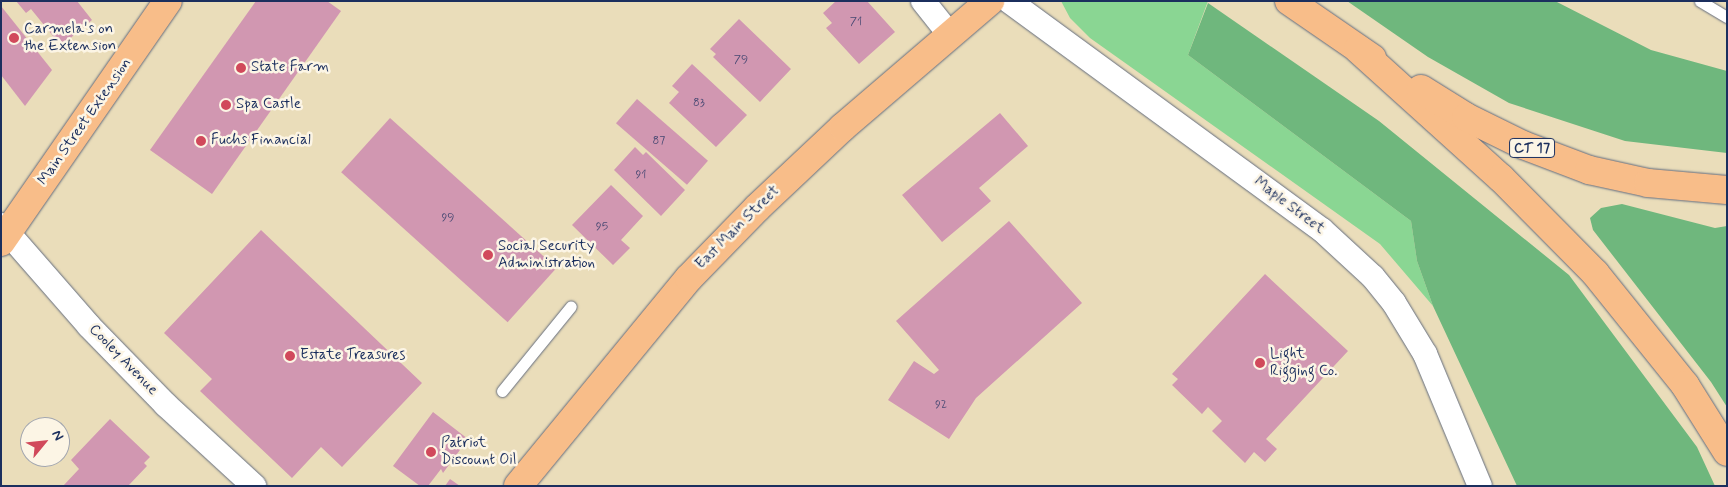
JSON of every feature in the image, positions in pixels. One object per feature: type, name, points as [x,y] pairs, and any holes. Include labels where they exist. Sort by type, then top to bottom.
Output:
[{"type":"main road","name":"Main Street Extension","points":[[3,233],[168,1]]},
{"type":"main road","name":"East Main Street","points":[[518,486],[689,278],[757,208],[843,127],[990,1]]},
{"type":"main road","name":"CT 17","points":[[1289,1],[1358,49],[1466,116],[1570,163],[1648,183],[1727,190]]},
{"type":"main road","points":[[1358,49],[1501,178],[1595,273],[1685,385],[1727,452]]},
{"type":"street","points":[[923,1],[950,35]]},
{"type":"street","name":"Maple Street","points":[[1009,1],[1322,230],[1372,277],[1394,303],[1425,354],[1480,486]]},
{"type":"street","name":"Cooley Avenue","points":[[3,233],[116,354],[254,486]]},
{"type":"lane","points":[[1700,1],[1727,17]]},
{"type":"lane","points":[[502,391],[571,306]]},
{"type":"green space","points":[[1061,1],[1208,1],[1188,55],[1411,221],[1417,261],[1433,306],[1380,244],[1090,38],[1070,18]]},
{"type":"green space","points":[[1347,1],[1555,1],[1651,50],[1727,71],[1727,153],[1625,141],[1509,103],[1428,57]]},
{"type":"green space","points":[[1208,3],[1379,121],[1569,275],[1697,447],[1715,486],[1517,486],[1433,306],[1417,261],[1411,221],[1188,55]]},
{"type":"green space","points":[[1622,204],[1715,228],[1727,226],[1727,407],[1711,382],[1593,230],[1590,218],[1601,208]]},
{"type":"building","points":[[16,1],[77,1],[92,20],[61,46],[31,9],[26,13]]},
{"type":"building","points":[[256,1],[327,1],[341,11],[212,194],[150,150]]},
{"type":"building","points":[[836,1],[867,1],[895,32],[859,64],[826,28],[832,23],[823,13]]},
{"type":"building","name":"Carmela's on the Extension","points":[[1,6],[52,70],[25,106],[1,75]]},
{"type":"building","points":[[739,19],[791,69],[760,102],[713,57],[716,54],[710,49]]},
{"type":"building","points":[[692,64],[747,115],[716,147],[669,103],[679,92],[672,86]]},
{"type":"building","points":[[637,99],[708,161],[687,185],[616,123]]},
{"type":"building","points":[[1000,113],[1028,146],[979,188],[991,201],[942,242],[902,195]]},
{"type":"building","points":[[390,118],[556,268],[508,322],[341,172]]},
{"type":"building","points":[[635,147],[643,155],[646,152],[685,190],[661,216],[614,170]]},
{"type":"building","points":[[611,185],[643,216],[621,240],[630,248],[613,265],[572,225]]},
{"type":"building","points":[[1009,221],[1082,303],[976,398],[949,439],[888,400],[914,361],[934,374],[939,370],[896,321]]},
{"type":"building","name":"Estate Treasures","points":[[261,230],[422,383],[342,467],[321,447],[292,478],[200,391],[212,379],[164,333]]},
{"type":"building","name":"Light Rigging Co.","points":[[1265,274],[1348,351],[1266,439],[1277,449],[1265,462],[1254,452],[1245,463],[1212,431],[1222,421],[1208,407],[1202,414],[1172,385],[1178,379],[1172,374]]},
{"type":"building","name":"Patriot Discount Oil","points":[[433,412],[468,439],[443,473],[441,469],[428,486],[420,486],[393,466]]},
{"type":"building","points":[[110,419],[150,457],[144,463],[147,466],[128,486],[63,486],[79,469],[71,460]]},
{"type":"building","points":[[450,479],[460,486],[445,486]]},
{"type":"place","name":"Carmela's on the Extension","points":[[14,38]]},
{"type":"place","name":"State Farm","points":[[241,68]]},
{"type":"place","name":"Spa Castle","points":[[226,105]]},
{"type":"place","name":"Fuchs Financial","points":[[201,141]]},
{"type":"place","name":"Social Security Administration","points":[[488,255]]},
{"type":"place","name":"Estate Treasures","points":[[290,356]]},
{"type":"place","name":"Light Rigging Co.","points":[[1260,363]]},
{"type":"place","name":"Patriot Discount Oil","points":[[431,452]]}]
